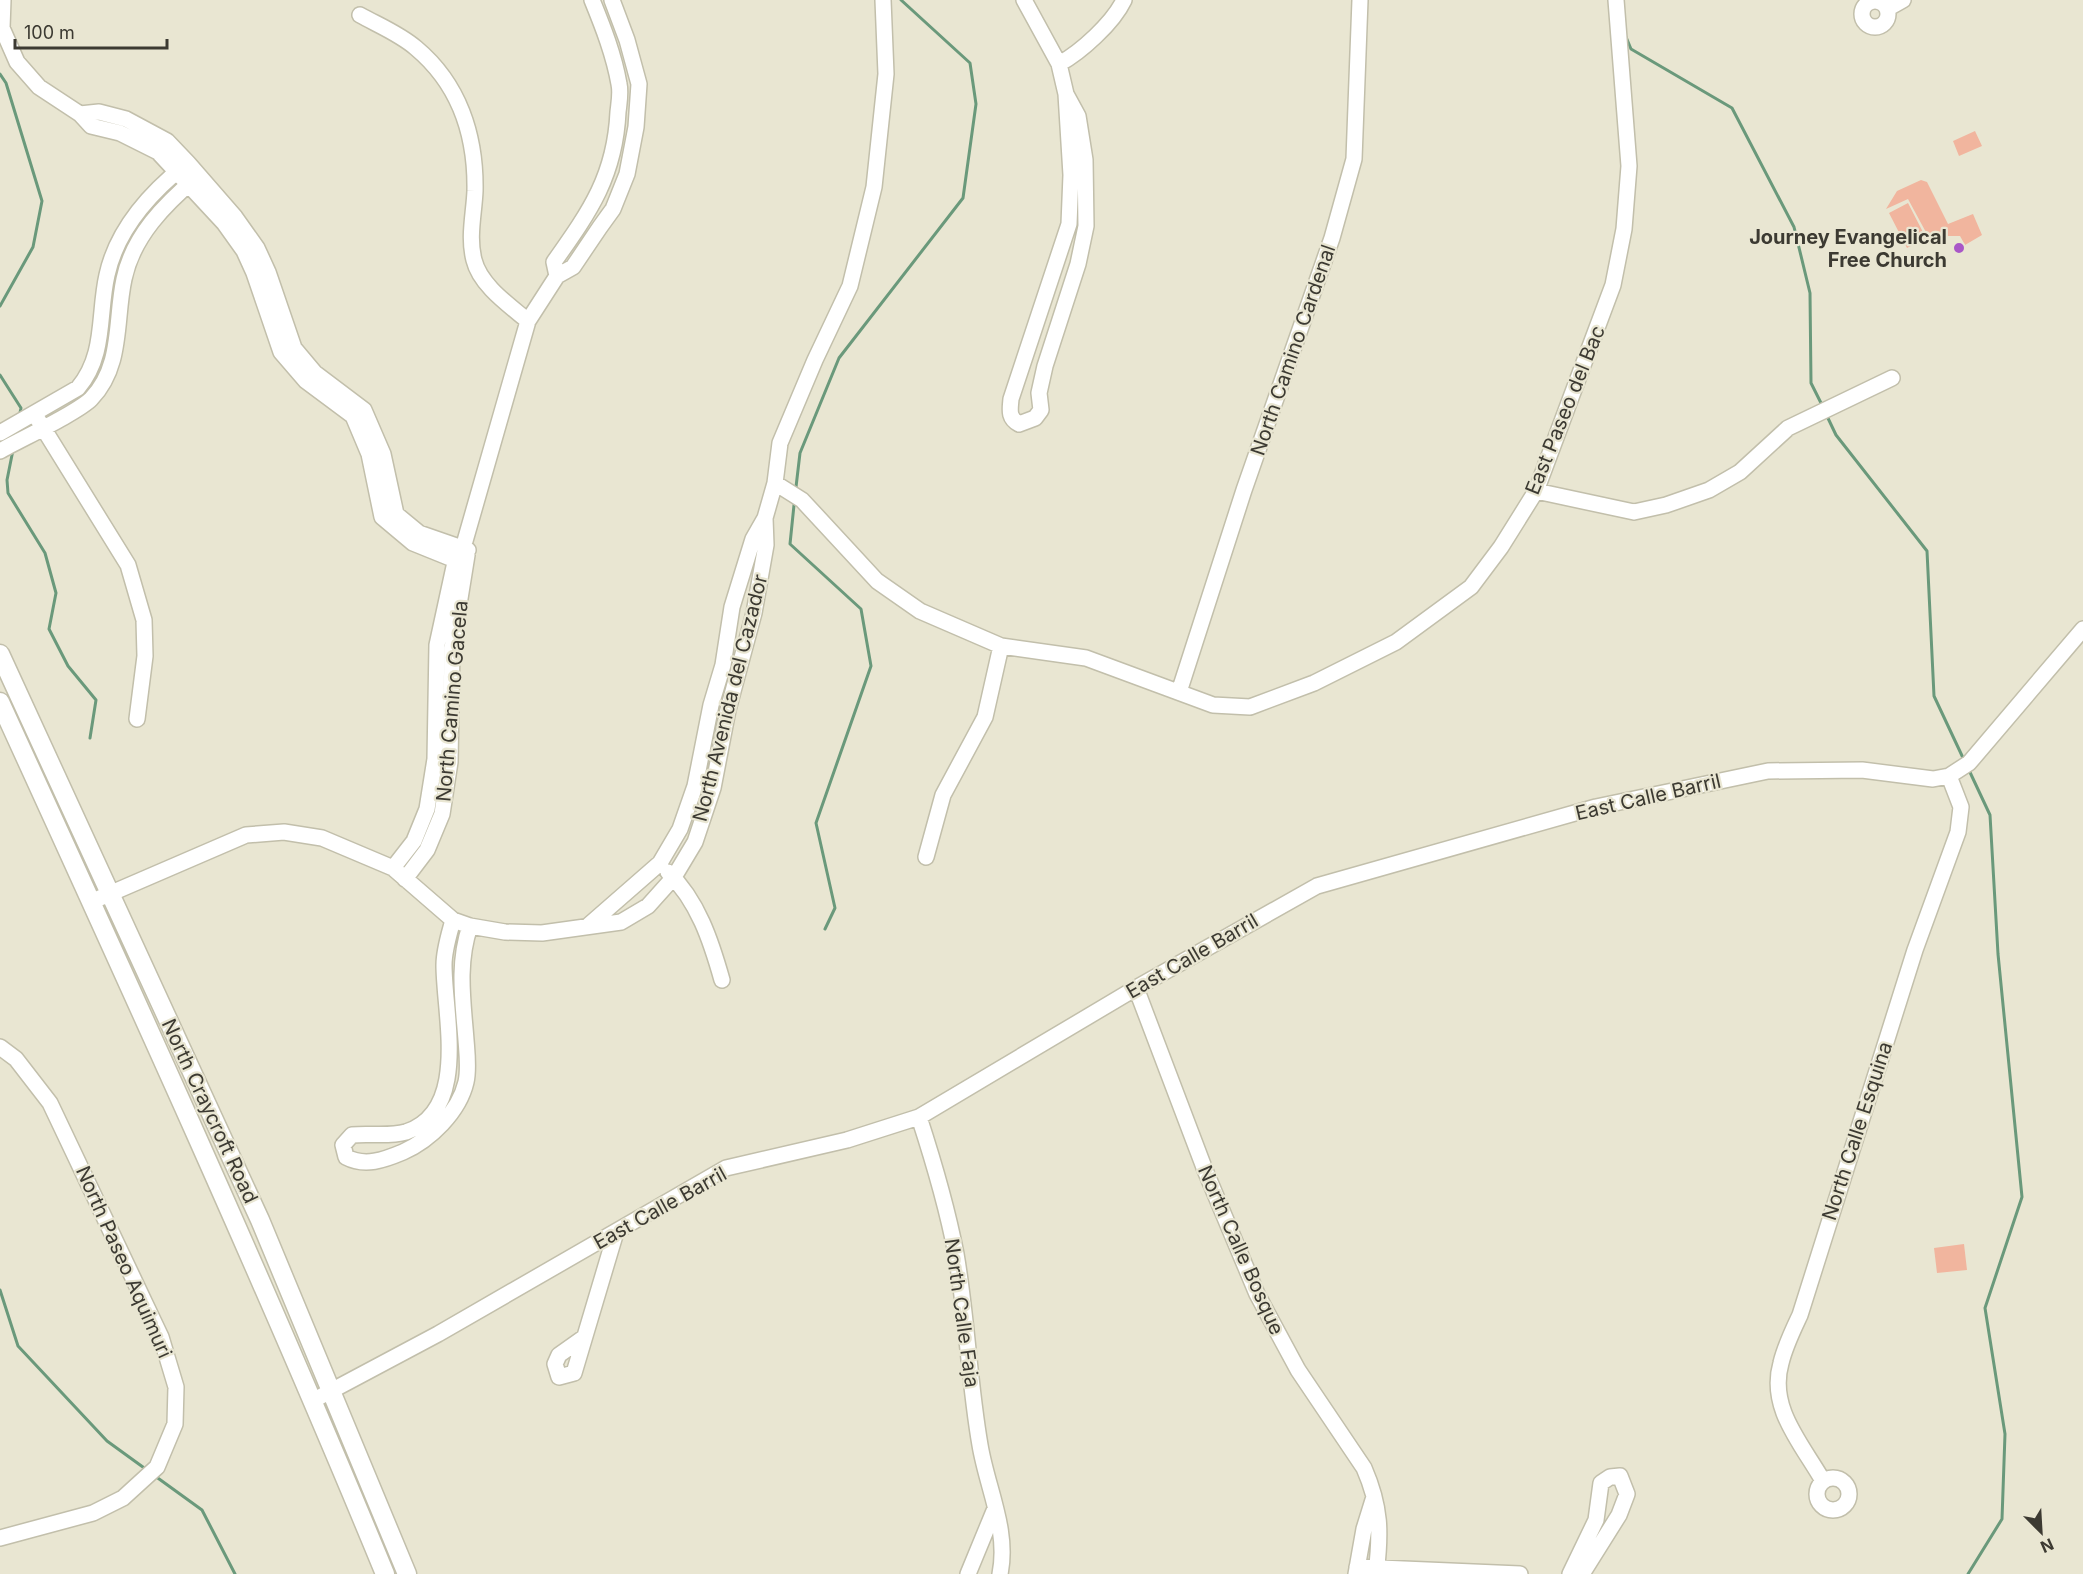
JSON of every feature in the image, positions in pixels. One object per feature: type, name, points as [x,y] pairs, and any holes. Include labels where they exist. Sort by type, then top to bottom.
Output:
[{"type":"main road","name":"North Craycroft Road","points":[[0,656],[260,1220],[407,1574]]},
{"type":"main road","name":"North Craycroft Road","points":[[0,702],[93,901],[314,1400],[385,1574]]},
{"type":"street","points":[[3,0],[2,28],[17,62],[39,87],[80,114],[99,112],[126,119],[167,141],[194,180],[235,217],[257,248],[294,348],[315,373],[364,410],[383,454],[396,514],[419,533],[462,553]]},
{"type":"street","name":"North Camino Gacela","points":[[557,276],[554,262],[596,202],[609,170],[618,126],[620,86],[609,45],[592,0]]},
{"type":"street","name":"North Camino Gacela","points":[[393,868],[414,841],[427,809],[435,759],[437,645],[528,321],[557,276],[573,267],[613,208],[627,174],[636,127],[639,84],[627,40],[612,0]]},
{"type":"street","name":"North Avenida del Cazador","points":[[589,925],[660,863],[680,829],[695,786],[711,705],[723,665],[732,607],[753,539],[765,518],[774,483],[780,444],[815,360],[850,286],[874,187],[886,74],[883,0]]},
{"type":"street","points":[[1024,0],[1059,64],[1066,94],[1071,174],[1069,224],[1011,399],[1009,412],[1013,421],[1019,424],[1035,418],[1041,410],[1039,393],[1045,366],[1078,264],[1086,226],[1085,160],[1081,130],[1078,116],[1066,94]]},
{"type":"street","points":[[1059,64],[1076,54],[1088,43],[1124,0]]},
{"type":"street","name":"North Camino Cardenal","points":[[1179,692],[1244,490],[1332,238],[1354,159],[1360,0]]},
{"type":"street","name":"East Paseo del Bac","points":[[774,483],[802,500],[877,581],[920,611],[1001,645],[1086,658],[1213,705],[1250,707],[1314,683],[1396,642],[1471,587],[1501,547],[1536,490],[1613,285],[1624,229],[1629,166],[1616,0]]},
{"type":"street","points":[[1887,9],[1903,0]]},
{"type":"street","points":[[360,15],[415,47],[451,86],[466,118],[473,148],[474,261],[488,285],[528,321]]},
{"type":"street","points":[[0,433],[78,388],[87,377],[96,357],[107,274],[115,249],[129,222],[183,167]]},
{"type":"street","points":[[0,451],[89,401],[102,386],[113,362],[124,278],[131,255],[144,232],[194,180]]},
{"type":"street","points":[[1536,490],[1634,512],[1666,505],[1709,490],[1740,472],[1788,428],[1892,378]]},
{"type":"street","points":[[34,413],[128,565],[144,620],[145,657],[137,719]]},
{"type":"street","name":"North Avenida del Cazador","points":[[93,901],[246,835],[284,832],[322,838],[393,868],[453,920],[470,926],[506,932],[542,933],[621,922],[648,906],[674,878],[695,842],[712,788],[728,710],[754,613],[766,545],[765,518]]},
{"type":"street","name":"North Camino Gacela","points":[[405,879],[428,850],[442,814],[450,762],[452,648],[462,553]]},
{"type":"street","points":[[1949,776],[1969,763],[2083,629]]},
{"type":"street","points":[[926,857],[943,795],[985,717],[1001,645]]},
{"type":"street","points":[[436,714],[451,720]]},
{"type":"street","name":"East Calle Barril","points":[[314,1400],[726,1168],[848,1140],[920,1117],[1136,988],[1317,886],[1596,807],[1768,771],[1862,770],[1933,779],[1949,776]]},
{"type":"street","name":"North Calle Esquina","points":[[1823,1481],[1788,1424],[1779,1401],[1780,1364],[1800,1315],[1914,950],[1958,832],[1961,807],[1949,776]]},
{"type":"street","points":[[660,863],[690,896],[705,927],[722,980]]},
{"type":"street","points":[[453,920],[444,963],[450,1058],[448,1086],[428,1119],[408,1131],[385,1136],[352,1135],[343,1144],[346,1157],[356,1162],[370,1162],[416,1146],[443,1122],[456,1106],[466,1082],[461,978],[462,949],[470,926]]},
{"type":"street","name":"North Calle Bosque","points":[[1136,988],[1205,1170],[1257,1294],[1298,1370],[1364,1468],[1374,1497],[1381,1533],[1376,1571]]},
{"type":"street","name":"North Paseo Aquimuri","points":[[0,1047],[16,1059],[50,1103],[161,1337],[176,1387],[175,1424],[157,1467],[123,1498],[93,1513],[0,1538]]},
{"type":"street","name":"North Calle Faja","points":[[920,1117],[943,1190],[956,1256],[980,1446],[994,1510],[1002,1531],[1003,1555],[1000,1574]]},
{"type":"street","points":[[584,1338],[616,1232]]},
{"type":"street","points":[[1570,1574],[1596,1520],[1601,1483],[1610,1477],[1620,1476],[1627,1494],[1619,1515],[1582,1574]]},
{"type":"street","points":[[1374,1497],[1357,1570],[1520,1574]]},
{"type":"street","points":[[968,1574],[994,1510]]},
{"type":"shaded area","points":[[1975,131],[1982,146],[1959,156],[1953,141]]},
{"type":"shaded area","points":[[1921,180],[1927,182],[1948,224],[1973,214],[1982,235],[1965,245],[1960,236],[1928,236],[1908,199],[1886,209],[1897,191]]},
{"type":"shaded area","points":[[1908,203],[1926,238],[1907,248],[1889,213]]},
{"type":"shaded area","points":[[1964,1244],[1967,1270],[1937,1273],[1934,1248]]},
{"type":"waterway","points":[[796,487],[800,453],[839,358],[963,198],[976,104],[970,63],[901,0]]},
{"type":"waterway","points":[[1626,37],[1631,49],[1732,108],[1794,227],[1810,293],[1811,383],[1822,405]]},
{"type":"waterway","points":[[0,74],[6,83],[42,201],[33,247],[0,306]]},
{"type":"waterway","points":[[0,375],[21,408],[19,417]]},
{"type":"waterway","points":[[1826,414],[1836,435],[1927,551],[1934,696],[1964,760]]},
{"type":"waterway","points":[[13,450],[7,480],[8,493],[45,553],[56,593],[49,629],[68,666],[96,700],[90,738]]},
{"type":"waterway","points":[[794,505],[790,544],[861,609],[871,666],[816,823],[835,908],[825,929]]},
{"type":"waterway","points":[[1968,768],[1990,815],[1998,954],[2022,1197],[1985,1308],[2005,1434],[2002,1519],[1968,1574]]},
{"type":"waterway","points":[[0,1290],[18,1346],[107,1441],[147,1470]]},
{"type":"waterway","points":[[155,1476],[202,1510],[235,1574]]},
{"type":"place","name":"Journey Evangelical Free Church","points":[[1959,248]]}]
